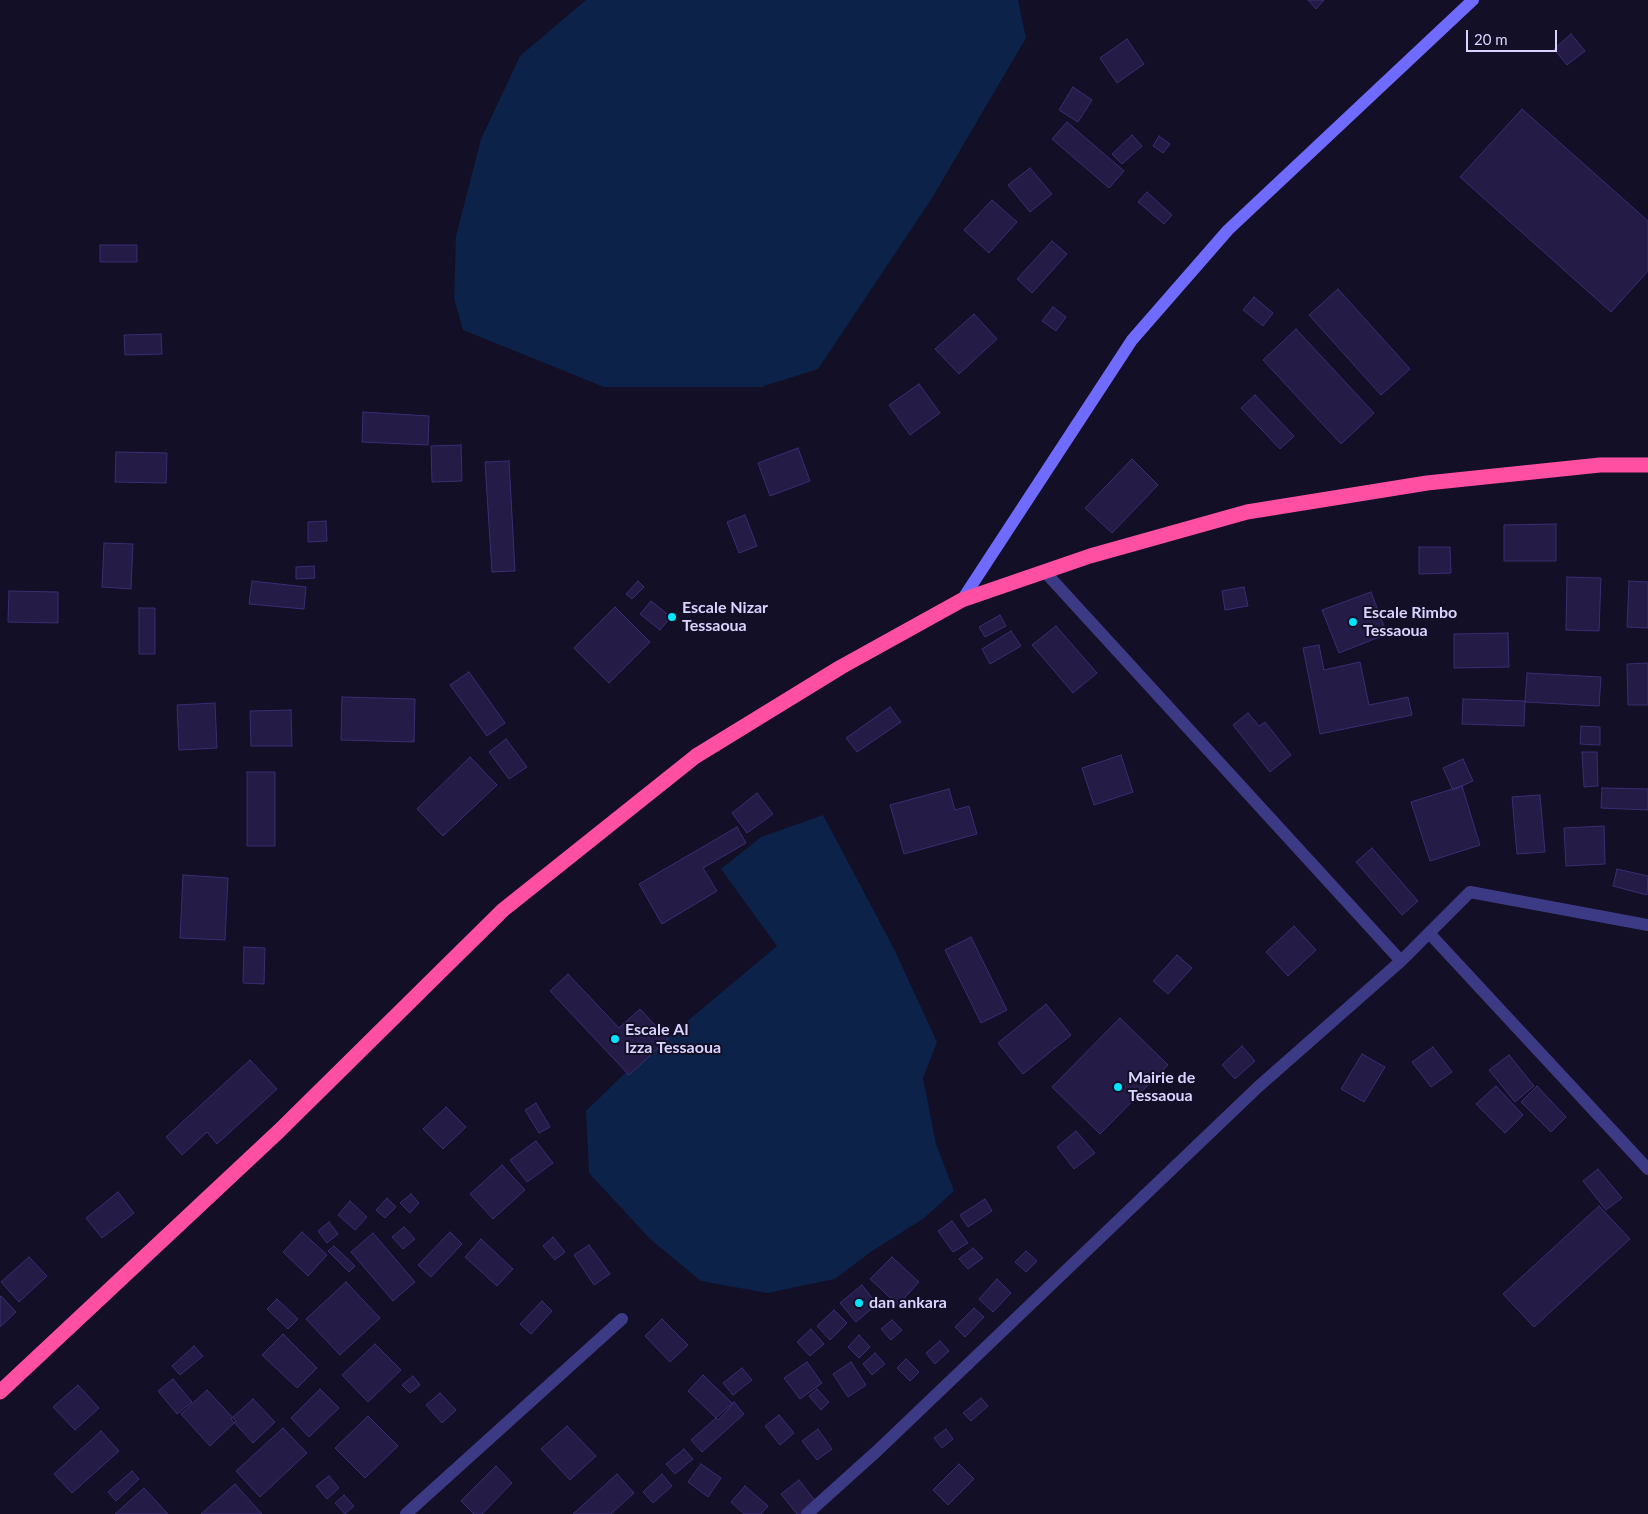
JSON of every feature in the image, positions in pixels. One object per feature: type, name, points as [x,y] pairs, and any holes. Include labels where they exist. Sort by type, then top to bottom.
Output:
[{"type":"highway","points":[[0,1392],[279,1131],[504,910],[696,756],[841,667],[962,600],[1090,556],[1247,512],[1427,482],[1600,465],[1648,465]]},
{"type":"street","points":[[962,600],[1132,340],[1228,230],[1473,0]]},
{"type":"street","points":[[1045,572],[1401,961]]},
{"type":"street","points":[[807,1514],[877,1451],[1258,1087],[1401,961],[1470,892],[1648,925]]},
{"type":"street","points":[[1429,933],[1648,1169]]},
{"type":"street","points":[[406,1514],[622,1319]]},
{"type":"water","points":[[586,0],[1018,0],[1026,38],[932,198],[818,369],[761,387],[604,387],[463,330],[454,298],[456,236],[481,139],[520,56]]},
{"type":"water","points":[[823,815],[894,949],[937,1042],[923,1078],[936,1144],[954,1191],[923,1219],[872,1251],[835,1279],[767,1293],[701,1281],[650,1239],[589,1173],[586,1111],[622,1076],[777,946],[721,869],[761,837]]},
{"type":"building","points":[[1308,0],[1324,0],[1316,9]]},
{"type":"building","points":[[1571,34],[1585,51],[1567,65],[1554,49]]},
{"type":"building","points":[[1127,39],[1144,64],[1117,83],[1100,58]]},
{"type":"building","points":[[1073,87],[1092,100],[1078,122],[1059,110]]},
{"type":"building","points":[[1522,109],[1648,221],[1648,271],[1611,312],[1460,177]]},
{"type":"building","points":[[1067,122],[1124,171],[1109,188],[1052,139]]},
{"type":"building","points":[[1132,135],[1142,146],[1122,164],[1112,154]]},
{"type":"building","points":[[1159,136],[1170,144],[1163,153],[1153,146]]},
{"type":"building","points":[[1030,168],[1052,194],[1030,212],[1008,185]]},
{"type":"building","points":[[1147,192],[1172,215],[1164,224],[1138,202]]},
{"type":"building","points":[[992,200],[1017,222],[989,253],[964,230]]},
{"type":"building","points":[[1052,241],[1067,254],[1032,293],[1017,279]]},
{"type":"building","points":[[100,245],[137,245],[137,262],[100,262]]},
{"type":"building","points":[[1338,289],[1410,369],[1381,395],[1309,315]]},
{"type":"building","points":[[1254,297],[1273,313],[1263,326],[1243,310]]},
{"type":"building","points":[[1053,307],[1066,317],[1056,331],[1042,321]]},
{"type":"building","points":[[974,314],[997,339],[959,374],[935,349]]},
{"type":"building","points":[[1296,329],[1374,413],[1341,444],[1263,360]]},
{"type":"building","points":[[161,334],[162,354],[125,355],[124,335]]},
{"type":"building","points":[[919,384],[940,413],[910,435],[889,405]]},
{"type":"building","points":[[1255,395],[1294,436],[1280,449],[1241,408]]},
{"type":"building","points":[[363,412],[429,416],[428,445],[362,442]]},
{"type":"building","points":[[461,445],[462,481],[432,482],[431,446]]},
{"type":"building","points":[[798,448],[810,481],[770,496],[758,463]]},
{"type":"building","points":[[116,452],[167,453],[166,483],[115,482]]},
{"type":"building","points":[[1132,459],[1158,485],[1112,533],[1085,508]]},
{"type":"building","points":[[509,461],[515,571],[492,572],[485,462]]},
{"type":"building","points":[[745,515],[757,546],[739,553],[727,522]]},
{"type":"building","points":[[326,521],[327,541],[308,542],[308,522]]},
{"type":"building","points":[[1556,524],[1556,561],[1504,561],[1504,525]]},
{"type":"building","points":[[104,543],[133,544],[131,589],[102,587]]},
{"type":"building","points":[[1419,547],[1450,547],[1451,573],[1419,574]]},
{"type":"building","points":[[314,566],[315,578],[296,579],[296,567]]},
{"type":"building","points":[[1567,577],[1601,578],[1599,631],[1566,630]]},
{"type":"building","points":[[252,581],[306,587],[304,609],[249,604]]},
{"type":"building","points":[[638,581],[644,587],[632,599],[626,594]]},
{"type":"building","points":[[1629,581],[1648,582],[1648,628],[1627,627]]},
{"type":"building","points":[[1244,587],[1248,606],[1225,610],[1222,591]]},
{"type":"building","points":[[9,591],[58,592],[58,623],[8,622]]},
{"type":"building","points":[[1371,592],[1387,634],[1339,653],[1322,610]]},
{"type":"building","points":[[651,601],[671,617],[660,630],[640,614]]},
{"type":"building","points":[[615,607],[650,642],[609,683],[574,648]]},
{"type":"building","points":[[139,608],[155,608],[155,654],[139,654]]},
{"type":"building","points":[[1000,615],[1006,626],[985,637],[979,627]]},
{"type":"building","points":[[1056,626],[1097,673],[1073,693],[1032,645]]},
{"type":"building","points":[[1011,631],[1021,646],[990,664],[982,649]]},
{"type":"building","points":[[1508,633],[1509,667],[1454,668],[1454,634]]},
{"type":"building","points":[[1319,645],[1324,670],[1360,662],[1369,705],[1408,697],[1412,715],[1320,734],[1303,648]]},
{"type":"building","points":[[1648,663],[1648,705],[1628,705],[1627,664]]},
{"type":"building","points":[[469,672],[505,723],[487,736],[450,685]]},
{"type":"building","points":[[1527,673],[1601,677],[1599,706],[1525,702]]},
{"type":"building","points":[[342,697],[415,699],[414,742],[341,740]]},
{"type":"building","points":[[1463,699],[1525,701],[1524,726],[1462,724]]},
{"type":"building","points":[[215,703],[217,748],[179,750],[177,705]]},
{"type":"building","points":[[890,707],[901,722],[857,752],[846,738]]},
{"type":"building","points":[[291,710],[292,746],[251,746],[250,711]]},
{"type":"building","points":[[1248,713],[1259,726],[1265,722],[1291,755],[1270,772],[1233,725]]},
{"type":"building","points":[[1581,726],[1600,727],[1600,745],[1580,744]]},
{"type":"building","points":[[506,739],[527,767],[509,779],[489,752]]},
{"type":"building","points":[[1582,752],[1597,752],[1598,786],[1584,787]]},
{"type":"building","points":[[1121,755],[1133,792],[1094,805],[1082,768]]},
{"type":"building","points":[[470,757],[497,785],[443,836],[417,809]]},
{"type":"building","points":[[1463,759],[1473,781],[1453,790],[1443,768]]},
{"type":"building","points":[[247,772],[275,772],[275,846],[247,846]]},
{"type":"building","points":[[1462,786],[1480,845],[1430,861],[1411,802]]},
{"type":"building","points":[[1602,788],[1648,789],[1648,810],[1601,808]]},
{"type":"building","points":[[949,789],[955,810],[969,806],[977,834],[904,854],[890,805]]},
{"type":"building","points":[[757,793],[773,814],[747,833],[732,813]]},
{"type":"building","points":[[1540,795],[1545,852],[1517,854],[1512,797]]},
{"type":"building","points":[[1604,826],[1605,864],[1566,866],[1564,828]]},
{"type":"building","points":[[737,827],[746,843],[703,868],[717,891],[662,924],[639,884]]},
{"type":"building","points":[[1372,848],[1418,901],[1402,915],[1356,862]]},
{"type":"building","points":[[1617,869],[1648,876],[1647,895],[1613,886]]},
{"type":"building","points":[[183,875],[228,878],[225,940],[180,938]]},
{"type":"building","points":[[1294,926],[1316,950],[1288,976],[1266,952]]},
{"type":"building","points":[[971,937],[1007,1010],[981,1023],[945,950]]},
{"type":"building","points":[[244,947],[265,948],[264,984],[243,983]]},
{"type":"building","points":[[1177,955],[1192,968],[1168,994],[1153,981]]},
{"type":"building","points":[[568,974],[619,1028],[640,1009],[668,1039],[629,1075],[550,991]]},
{"type":"building","points":[[1046,1004],[1071,1035],[1023,1074],[998,1043]]},
{"type":"building","points":[[1120,1018],[1168,1065],[1100,1134],[1052,1087]]},
{"type":"building","points":[[1242,1046],[1255,1061],[1235,1079],[1222,1065]]},
{"type":"building","points":[[1433,1047],[1452,1072],[1431,1087],[1412,1062]]},
{"type":"building","points":[[1362,1054],[1385,1067],[1364,1102],[1341,1089]]},
{"type":"building","points":[[1509,1055],[1534,1086],[1515,1102],[1489,1070]]},
{"type":"building","points":[[250,1060],[277,1089],[217,1144],[207,1132],[182,1155],[166,1137]]},
{"type":"building","points":[[1496,1086],[1523,1115],[1505,1133],[1476,1104]]},
{"type":"building","points":[[1537,1086],[1566,1117],[1551,1132],[1521,1102]]},
{"type":"building","points":[[536,1103],[550,1127],[539,1133],[525,1110]]},
{"type":"building","points":[[446,1107],[466,1127],[443,1149],[423,1129]]},
{"type":"building","points":[[1076,1131],[1095,1153],[1074,1169],[1057,1147]]},
{"type":"building","points":[[536,1141],[553,1163],[527,1182],[510,1160]]},
{"type":"building","points":[[502,1165],[525,1190],[493,1219],[470,1194]]},
{"type":"building","points":[[1598,1169],[1622,1198],[1606,1210],[1583,1181]]},
{"type":"building","points":[[118,1192],[134,1213],[102,1238],[86,1218]]},
{"type":"building","points":[[411,1194],[419,1203],[410,1213],[400,1203]]},
{"type":"building","points":[[387,1198],[396,1207],[385,1218],[376,1210]]},
{"type":"building","points":[[985,1199],[992,1211],[968,1227],[960,1215]]},
{"type":"building","points":[[350,1201],[367,1217],[355,1230],[338,1215]]},
{"type":"building","points":[[1599,1206],[1630,1239],[1534,1327],[1503,1294]]},
{"type":"building","points":[[952,1221],[968,1243],[953,1252],[938,1231]]},
{"type":"building","points":[[329,1222],[338,1234],[327,1243],[318,1231]]},
{"type":"building","points":[[404,1227],[415,1239],[403,1249],[392,1237]]},
{"type":"building","points":[[302,1232],[327,1255],[308,1276],[283,1252]]},
{"type":"building","points":[[450,1232],[462,1244],[431,1277],[418,1265]]},
{"type":"building","points":[[373,1233],[415,1282],[393,1301],[351,1252]]},
{"type":"building","points":[[553,1237],[565,1252],[555,1260],[543,1246]]},
{"type":"building","points":[[481,1239],[513,1269],[497,1286],[465,1257]]},
{"type":"building","points":[[589,1245],[610,1274],[594,1285],[574,1255]]},
{"type":"building","points":[[334,1246],[355,1266],[349,1272],[328,1251]]},
{"type":"building","points":[[973,1248],[983,1258],[968,1269],[959,1259]]},
{"type":"building","points":[[1026,1251],[1037,1261],[1026,1272],[1015,1262]]},
{"type":"building","points":[[29,1257],[47,1276],[19,1302],[1,1282]]},
{"type":"building","points":[[892,1257],[919,1282],[898,1305],[870,1279]]},
{"type":"building","points":[[997,1279],[1011,1293],[993,1312],[979,1299]]},
{"type":"building","points":[[346,1282],[380,1318],[340,1355],[306,1319]]},
{"type":"building","name":"dan ankara","points":[[862,1285],[877,1304],[856,1322],[840,1303]]},
{"type":"building","points":[[0,1297],[16,1312],[0,1327]]},
{"type":"building","points":[[277,1299],[298,1319],[288,1329],[267,1309]]},
{"type":"building","points":[[542,1301],[552,1311],[531,1334],[520,1324]]},
{"type":"building","points":[[974,1308],[984,1317],[965,1337],[955,1327]]},
{"type":"building","points":[[834,1310],[847,1323],[830,1340],[817,1326]]},
{"type":"building","points":[[662,1319],[688,1345],[670,1362],[645,1336]]},
{"type":"building","points":[[892,1320],[902,1330],[891,1340],[881,1329]]},
{"type":"building","points":[[811,1329],[824,1344],[810,1356],[797,1342]]},
{"type":"building","points":[[283,1334],[317,1368],[297,1388],[262,1355]]},
{"type":"building","points":[[859,1335],[870,1347],[859,1358],[848,1347]]},
{"type":"building","points":[[940,1341],[949,1351],[935,1364],[926,1353]]},
{"type":"building","points":[[375,1344],[401,1370],[368,1402],[342,1375]]},
{"type":"building","points":[[194,1346],[203,1356],[180,1375],[172,1366]]},
{"type":"building","points":[[875,1353],[885,1364],[872,1375],[863,1364]]},
{"type":"building","points":[[906,1359],[919,1372],[910,1381],[897,1368]]},
{"type":"building","points":[[807,1362],[822,1383],[800,1399],[784,1378]]},
{"type":"building","points":[[851,1362],[866,1385],[848,1397],[833,1374]]},
{"type":"building","points":[[742,1368],[752,1380],[733,1395],[723,1383]]},
{"type":"building","points":[[703,1375],[733,1404],[718,1420],[688,1391]]},
{"type":"building","points":[[413,1376],[420,1385],[410,1393],[402,1385]]},
{"type":"building","points":[[173,1379],[192,1402],[177,1414],[158,1391]]},
{"type":"building","points":[[78,1385],[99,1408],[75,1430],[53,1407]]},
{"type":"building","points":[[320,1389],[339,1408],[309,1437],[291,1418]]},
{"type":"building","points":[[817,1389],[829,1402],[821,1410],[809,1396]]},
{"type":"building","points":[[207,1390],[236,1421],[210,1446],[181,1414]]},
{"type":"building","points":[[440,1393],[456,1410],[442,1423],[426,1405]]},
{"type":"building","points":[[981,1398],[988,1406],[971,1421],[963,1413]]},
{"type":"building","points":[[253,1399],[275,1422],[253,1443],[231,1419]]},
{"type":"building","points":[[734,1402],[744,1414],[702,1452],[691,1440]]},
{"type":"building","points":[[779,1415],[794,1433],[780,1445],[765,1426]]},
{"type":"building","points":[[368,1416],[398,1446],[365,1478],[335,1448]]},
{"type":"building","points":[[567,1426],[596,1456],[570,1480],[541,1449]]},
{"type":"building","points":[[283,1428],[307,1453],[260,1497],[236,1471]]},
{"type":"building","points":[[818,1429],[832,1449],[817,1460],[802,1441]]},
{"type":"building","points":[[946,1429],[953,1439],[942,1448],[934,1438]]},
{"type":"building","points":[[101,1431],[119,1451],[72,1493],[54,1474]]},
{"type":"building","points":[[684,1449],[693,1459],[675,1474],[666,1464]]},
{"type":"building","points":[[701,1464],[721,1478],[708,1497],[688,1482]]},
{"type":"building","points":[[959,1464],[974,1479],[948,1505],[933,1490]]},
{"type":"building","points":[[496,1466],[512,1483],[482,1514],[474,1514],[461,1501]]},
{"type":"building","points":[[132,1471],[139,1479],[116,1501],[108,1492]]},
{"type":"building","points":[[617,1474],[634,1493],[611,1514],[573,1514]]},
{"type":"building","points":[[662,1474],[672,1486],[653,1503],[643,1492]]},
{"type":"building","points":[[329,1476],[339,1488],[327,1499],[316,1486]]},
{"type":"building","points":[[799,1480],[817,1503],[803,1514],[797,1514],[781,1494]]},
{"type":"building","points":[[235,1484],[262,1514],[201,1514]]},
{"type":"building","points":[[745,1486],[768,1506],[761,1514],[744,1514],[731,1502]]},
{"type":"building","points":[[144,1488],[168,1514],[115,1514]]},
{"type":"building","points":[[344,1495],[354,1506],[345,1514],[335,1503]]},
{"type":"place","name":"Escale Nizar Tessaoua","points":[[672,617]]},
{"type":"place","name":"Escale Rimbo Tessaoua","points":[[1353,622]]},
{"type":"place","name":"Escale Al Izza Tessaoua","points":[[615,1039]]},
{"type":"place","name":"Mairie de Tessaoua","points":[[1118,1087]]},
{"type":"place","name":"dan ankara","points":[[859,1303]]}]
